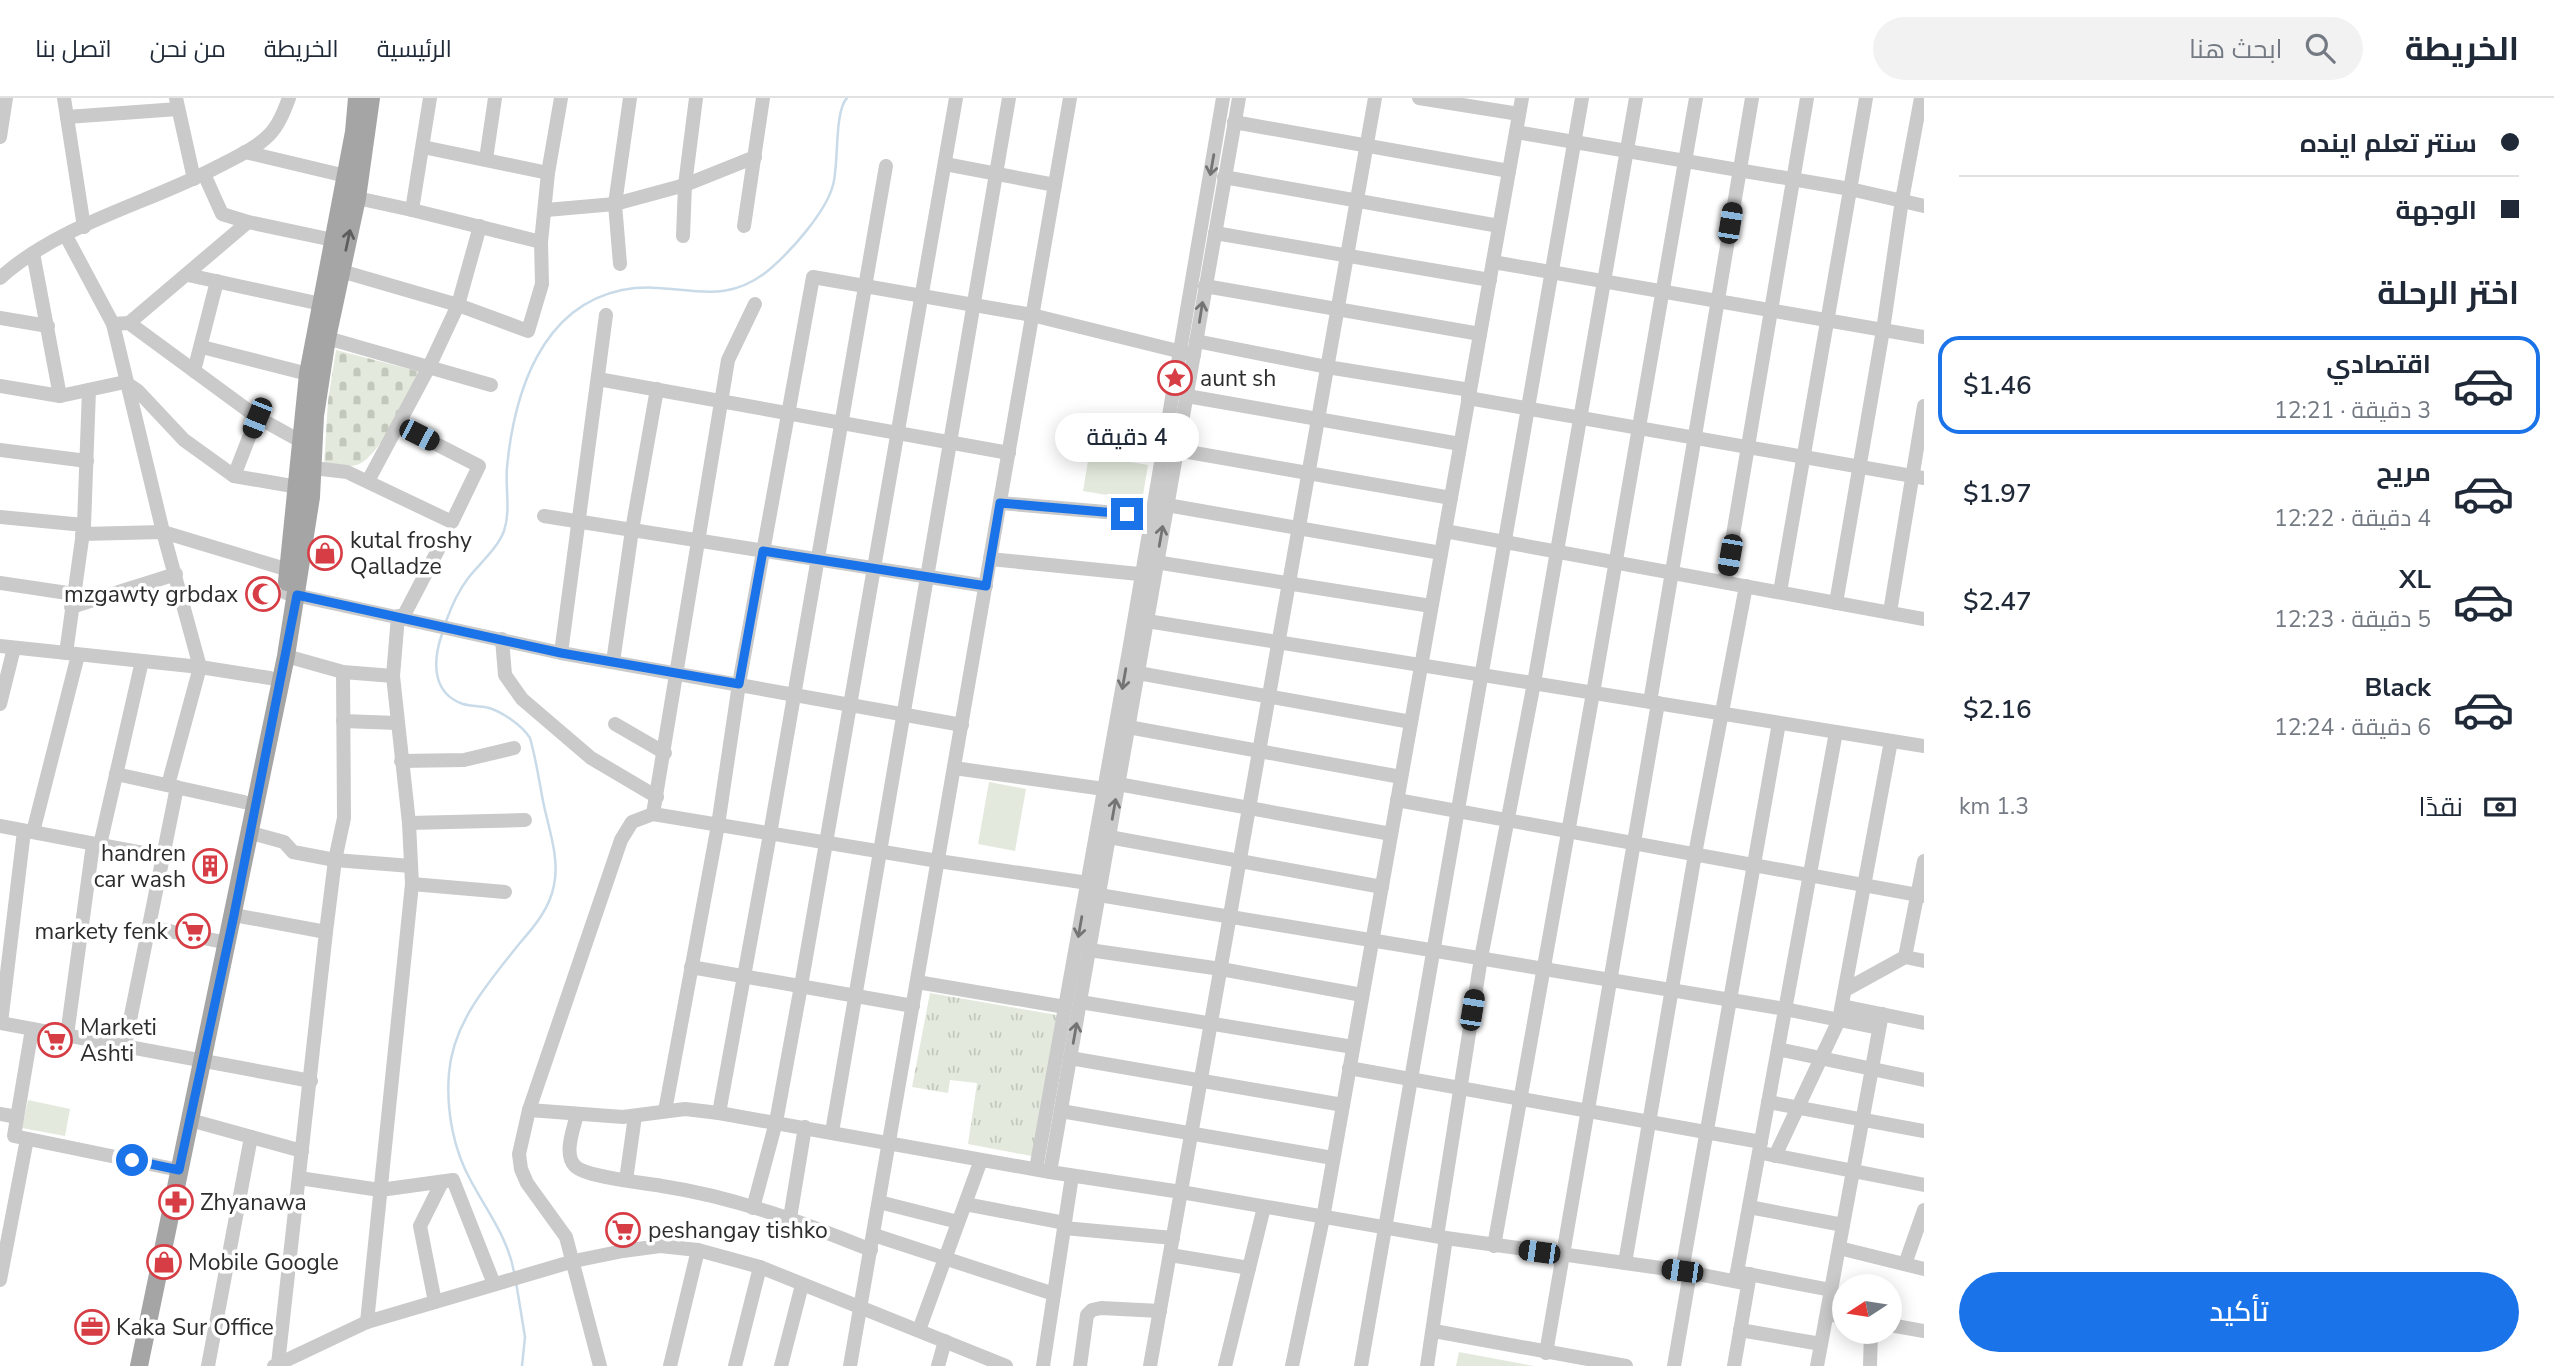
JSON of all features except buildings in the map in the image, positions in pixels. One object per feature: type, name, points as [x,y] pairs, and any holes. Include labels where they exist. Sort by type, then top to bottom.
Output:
[{"type":"main road","points":[[128,1366],[198,1058],[234,915],[286,656],[291,594],[289,570],[309,374],[358,98]]},
{"type":"main road","points":[[139,1366],[174,1168],[190,1120],[198,1058],[244,802],[311,497],[315,416],[327,338],[357,198],[372,98]]},
{"type":"street","points":[[0,137],[6,98]]},
{"type":"street","points":[[64,98],[84,227]]},
{"type":"street","points":[[0,278],[33,253],[66,236],[199,176],[245,152],[274,130],[289,98]]},
{"type":"street","points":[[412,210],[430,98]]},
{"type":"street","points":[[486,159],[495,98]]},
{"type":"street","points":[[341,271],[458,305],[528,331],[542,284],[541,242],[548,173],[561,98]]},
{"type":"street","points":[[620,264],[615,204],[629,98]]},
{"type":"street","points":[[683,236],[685,185],[696,98]]},
{"type":"street","points":[[744,226],[763,98]]},
{"type":"street","points":[[753,1208],[776,1122],[801,986],[956,98]]},
{"type":"street","points":[[832,1132],[1009,98]]},
{"type":"street","points":[[850,1366],[1070,98]]},
{"type":"street","points":[[1043,1171],[1061,1111],[1109,837],[1111,786],[1149,568],[1167,505],[1187,396],[1190,349],[1223,98]]},
{"type":"street","points":[[1043,1171],[1065,1007],[1088,883],[1128,727],[1138,673],[1136,646],[1147,621],[1152,516],[1205,286],[1239,98]]},
{"type":"street","points":[[1150,1366],[1375,98]]},
{"type":"street","points":[[1419,98],[1519,114]]},
{"type":"street","points":[[1292,1366],[1323,1217],[1522,98]]},
{"type":"street","points":[[1361,1366],[1409,1079],[1583,98]]},
{"type":"street","points":[[1427,1366],[1434,1331],[1441,1237],[1460,1088],[1481,958],[1534,683],[1636,98]]},
{"type":"street","points":[[1494,1245],[1696,98]]},
{"type":"street","points":[[1546,1353],[1634,843],[1672,573],[1752,98]]},
{"type":"street","points":[[1726,582],[1807,98]]},
{"type":"street","points":[[1780,592],[1866,98]]},
{"type":"street","points":[[1836,603],[1921,98]]},
{"type":"street","points":[[67,117],[177,103],[199,176],[222,214],[333,240]]},
{"type":"street","points":[[1234,122],[1509,171]]},
{"type":"street","points":[[1516,132],[1850,189],[1924,206]]},
{"type":"street","points":[[423,147],[548,173]]},
{"type":"street","points":[[245,152],[346,176]]},
{"type":"street","points":[[546,210],[615,204],[685,185],[755,157]]},
{"type":"street","points":[[945,164],[1055,185]]},
{"type":"street","points":[[719,1113],[886,166]]},
{"type":"street","points":[[1224,177],[1499,226]]},
{"type":"street","points":[[357,198],[541,242]]},
{"type":"street","points":[[113,324],[129,323],[248,222]]},
{"type":"street","points":[[368,481],[429,367],[458,305],[480,226]]},
{"type":"street","points":[[1215,233],[1490,280]]},
{"type":"street","points":[[66,236],[113,324],[163,532],[200,667],[172,786],[164,857],[125,1045]]},
{"type":"street","points":[[33,253],[60,396]]},
{"type":"street","points":[[1493,262],[1924,337]]},
{"type":"street","points":[[188,275],[321,304]]},
{"type":"street","points":[[665,1111],[718,825],[739,684],[813,277],[1032,315],[1190,349],[1327,367],[1528,408],[1918,477]]},
{"type":"street","points":[[194,372],[217,281]]},
{"type":"street","points":[[1205,286],[1480,334]]},
{"type":"street","points":[[653,814],[728,360],[755,304]]},
{"type":"street","points":[[561,653],[606,315]]},
{"type":"street","points":[[0,318],[48,326]]},
{"type":"street","points":[[129,323],[257,418],[302,442]]},
{"type":"street","points":[[327,338],[491,385]]},
{"type":"street","points":[[202,346],[309,374]]},
{"type":"street","points":[[598,379],[1009,453]]},
{"type":"street","points":[[0,386],[60,396],[125,382],[138,391],[184,440],[234,476],[298,487]]},
{"type":"street","points":[[89,390],[83,530],[73,601],[72,654],[28,831],[1,1023],[311,1081]]},
{"type":"street","points":[[613,662],[632,530],[657,390]]},
{"type":"street","points":[[1187,396],[1460,444]]},
{"type":"street","points":[[1890,612],[1918,477],[1924,406]]},
{"type":"street","points":[[234,476],[257,418]]},
{"type":"street","points":[[313,468],[347,472],[452,522],[480,466],[399,425]]},
{"type":"street","points":[[0,450],[87,461]]},
{"type":"street","points":[[1177,450],[1451,498]]},
{"type":"street","points":[[1000,503],[1152,516]]},
{"type":"street","points":[[1167,505],[1441,553]]},
{"type":"street","points":[[544,516],[986,586]]},
{"type":"street","points":[[0,517],[83,530],[163,532],[289,570]]},
{"type":"street","points":[[1445,531],[1924,619]]},
{"type":"street","points":[[367,1322],[412,884],[409,823],[393,676],[401,617],[438,550]]},
{"type":"street","points":[[990,559],[1149,568],[1289,583],[1431,606]]},
{"type":"street","points":[[0,583],[73,601],[176,574]]},
{"type":"street","points":[[1625,1263],[1695,854],[1746,586]]},
{"type":"street","points":[[291,594],[561,653],[962,724]]},
{"type":"street","points":[[1147,621],[1924,746]]},
{"type":"street","points":[[502,639],[505,675],[522,699],[591,758],[657,797]]},
{"type":"street","points":[[0,704],[7,647],[200,667],[270,678]]},
{"type":"street","points":[[286,656],[343,672],[393,676]]},
{"type":"street","points":[[67,1035],[97,844],[142,661]]},
{"type":"street","points":[[276,1365],[311,1081],[326,932],[335,860],[344,818],[343,672]]},
{"type":"street","points":[[1138,673],[1411,722]]},
{"type":"street","points":[[344,721],[397,723]]},
{"type":"street","points":[[1674,1366],[1706,1133],[1779,723]]},
{"type":"street","points":[[615,724],[664,753]]},
{"type":"street","points":[[1128,727],[1401,777]]},
{"type":"street","points":[[1734,1366],[1740,1330],[1749,1207],[1836,732]]},
{"type":"street","points":[[1775,1156],[1840,1013],[1891,741]]},
{"type":"street","points":[[401,761],[464,760],[514,748]]},
{"type":"street","points":[[954,768],[1111,786],[1391,834]]},
{"type":"street","points":[[116,774],[244,802]]},
{"type":"street","points":[[1397,800],[1921,895]]},
{"type":"street","points":[[600,1366],[566,1237],[531,1190],[521,1169],[519,1154],[529,1110],[621,840],[632,822],[653,814],[1088,883]]},
{"type":"street","points":[[409,823],[525,820]]},
{"type":"street","points":[[0,826],[164,857]]},
{"type":"street","points":[[251,833],[284,842],[293,852],[335,860],[411,866]]},
{"type":"street","points":[[1109,837],[1382,887]]},
{"type":"street","points":[[1905,957],[1921,895],[1924,861]]},
{"type":"street","points":[[412,884],[505,892]]},
{"type":"street","points":[[1099,895],[1785,1009],[1840,1013],[1880,1021]]},
{"type":"street","points":[[234,915],[326,932]]},
{"type":"street","points":[[150,927],[218,941]]},
{"type":"street","points":[[1089,950],[1220,969],[1362,995]]},
{"type":"street","points":[[1845,990],[1905,957],[1924,961]]},
{"type":"street","points":[[691,967],[913,1006]]},
{"type":"street","points":[[918,982],[1065,1007]]},
{"type":"street","points":[[1080,1002],[1353,1047]]},
{"type":"street","points":[[1840,1013],[1880,1021],[1924,1023]]},
{"type":"street","points":[[1818,1366],[1880,1021]]},
{"type":"street","points":[[32,1029],[14,1136],[174,1168]]},
{"type":"street","points":[[1778,1049],[1924,1080]]},
{"type":"street","points":[[1070,1058],[1343,1105]]},
{"type":"street","points":[[1349,1068],[1706,1133],[1760,1147],[1775,1156],[1924,1185]]},
{"type":"street","points":[[1768,1102],[1924,1131]]},
{"type":"street","points":[[529,1110],[635,1116],[685,1109],[719,1113],[1072,1176],[1441,1237],[1718,1278],[1743,1277],[1831,1290]]},
{"type":"street","points":[[1061,1111],[1333,1158]]},
{"type":"street","points":[[0,1114],[17,1117]]},
{"type":"street","points":[[577,1114],[569,1153],[573,1164],[586,1171],[682,1189],[790,1218],[871,1250]]},
{"type":"street","points":[[626,1180],[635,1116]]},
{"type":"street","points":[[190,1120],[302,1151]]},
{"type":"street","points":[[790,1218],[805,1127]]},
{"type":"street","points":[[208,1366],[251,1137]]},
{"type":"street","points":[[0,1280],[27,1139]]},
{"type":"street","points":[[919,1331],[981,1160]]},
{"type":"street","points":[[1043,1366],[1072,1176]]},
{"type":"street","points":[[299,1178],[380,1190],[453,1180],[495,1283]]},
{"type":"street","points":[[435,1302],[419,1226],[442,1182]]},
{"type":"street","points":[[879,1202],[958,1222]]},
{"type":"street","points":[[965,1205],[1064,1226],[1173,1238]]},
{"type":"street","points":[[1225,1366],[1264,1207]]},
{"type":"street","points":[[1749,1207],[1843,1225]]},
{"type":"street","points":[[1905,1264],[1924,1210]]},
{"type":"street","points":[[874,1235],[1054,1294]]},
{"type":"street","points":[[276,1365],[367,1322],[495,1283],[574,1262],[642,1248],[680,1247],[760,1267],[1006,1366]]},
{"type":"street","points":[[1839,1248],[1924,1269]]},
{"type":"street","points":[[670,1366],[698,1250]]},
{"type":"street","points":[[1170,1255],[1249,1268]]},
{"type":"street","points":[[735,1366],[760,1267]]},
{"type":"street","points":[[781,1366],[802,1285]]},
{"type":"street","points":[[1080,1366],[1087,1315],[1092,1310],[1101,1307],[1160,1311]]},
{"type":"street","points":[[1827,1314],[1832,1315]]},
{"type":"street","points":[[1902,1327],[1924,1331]]},
{"type":"street","points":[[1740,1330],[1821,1344]]},
{"type":"street","points":[[1434,1331],[1602,1364],[1626,1366]]},
{"type":"street","points":[[938,1366],[945,1341]]},
{"type":"street","points":[[1870,1366],[1871,1344]]},
{"type":"green space","points":[[336,350],[421,372],[384,439],[365,460],[345,467],[324,466],[328,401]]},
{"type":"green space","points":[[1089,455],[1148,465],[1142,501],[1083,491]]},
{"type":"green space","points":[[989,782],[1026,789],[1015,851],[978,844]]},
{"type":"green space","points":[[930,993],[1057,1015],[1032,1156],[968,1144],[977,1083],[950,1080],[948,1093],[912,1087]]},
{"type":"green space","points":[[28,1100],[70,1109],[65,1136],[22,1128]]},
{"type":"green space","points":[[1459,1352],[1534,1366],[1456,1366]]},
{"type":"waterway","points":[[445,624],[461,588],[493,550],[504,531],[507,515],[507,467],[516,411],[536,358],[551,334],[570,315],[594,300],[622,290],[662,288],[716,292],[751,282],[770,269],[807,230],[829,196],[835,176],[840,114],[847,98]]},
{"type":"waterway","points":[[442,634],[436,665],[437,675],[445,692],[463,704],[485,707],[504,715],[522,728],[530,738],[556,864],[549,902],[536,924],[474,1004],[457,1037],[449,1073],[450,1115],[455,1142],[465,1169],[502,1236],[514,1272]]},
{"type":"waterway","points":[[516,1282],[525,1337],[522,1366]]},
{"type":"place","name":"aunt sh","points":[[1175,378]]},
{"type":"place","name":"kutal froshy Qalladze","points":[[325,553]]},
{"type":"place","name":"mzgawty grbdax","points":[[263,594]]},
{"type":"place","name":"handren car wash","points":[[210,866]]},
{"type":"place","name":"markety fenk","points":[[193,931]]},
{"type":"place","name":"Marketi Ashti","points":[[55,1040]]},
{"type":"place","name":"Zhyanawa","points":[[176,1202]]},
{"type":"place","name":"peshangay tishko","points":[[623,1230]]},
{"type":"place","name":"Mobile Google","points":[[164,1262]]},
{"type":"place","name":"Kaka Sur Office","points":[[92,1327]]},
{"type":"route","points":[[132,1160],[179,1170],[234,915],[297,595],[561,653],[739,684],[763,551],[986,586],[1000,503],[1127,514]]}]
